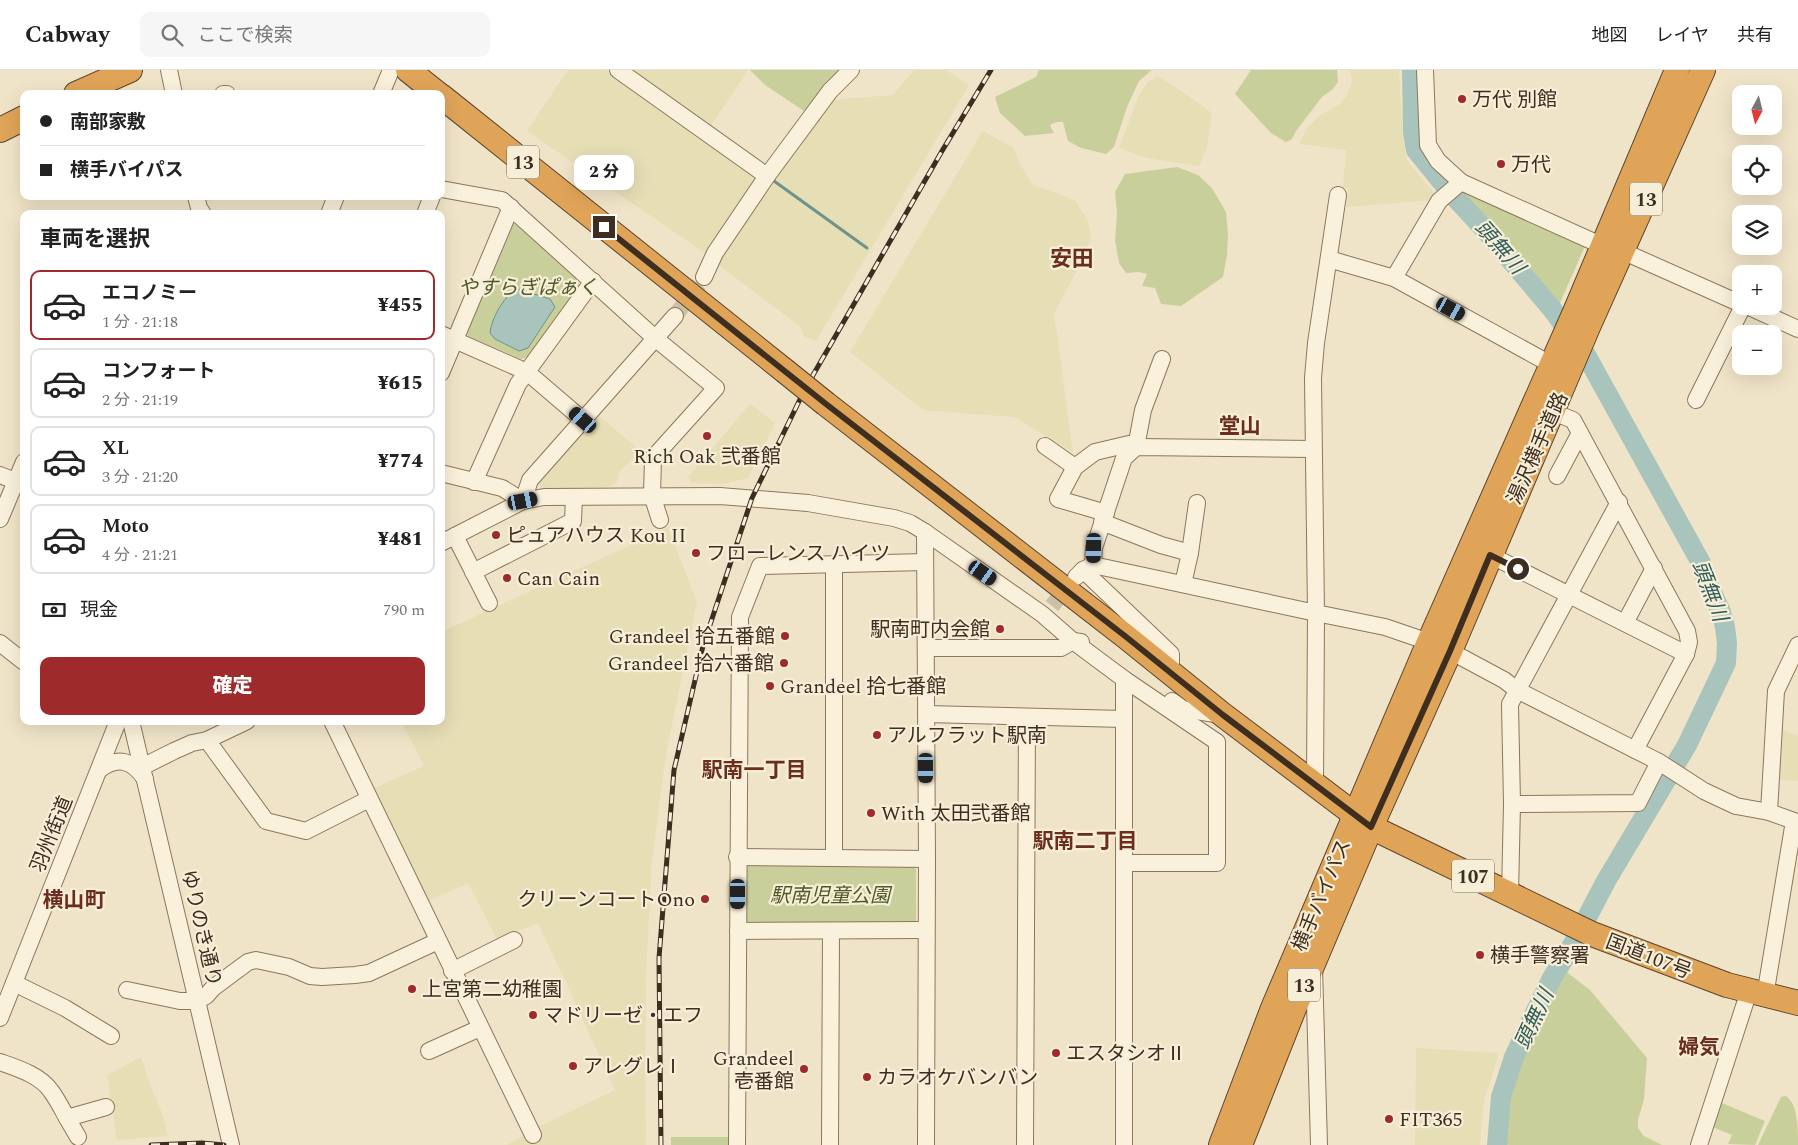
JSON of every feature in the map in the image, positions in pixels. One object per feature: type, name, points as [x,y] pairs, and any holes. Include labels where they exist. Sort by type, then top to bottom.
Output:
[{"type":"highway","points":[[85,90],[130,70]]},
{"type":"highway","points":[[408,70],[433,90]]},
{"type":"highway","name":"湯沢横手道路","points":[[1613,249],[1677,70]]},
{"type":"highway","name":"湯沢横手道路","points":[[1363,820],[1561,360],[1582,319],[1613,249],[1703,70]]},
{"type":"highway","name":"横手バイパス","points":[[445,99],[826,404],[1125,636],[1171,675],[1363,820]]},
{"type":"highway","points":[[0,130],[20,120]]},
{"type":"highway","name":"湯沢横手道路","points":[[1439,647],[1490,555],[1553,412],[1561,360]]},
{"type":"highway","name":"横手バイパス","points":[[1240,1145],[1314,962],[1363,820]]},
{"type":"highway","name":"横手バイパス","points":[[1221,1145],[1273,1008],[1363,820]]},
{"type":"highway","name":"国道107号","points":[[1363,820],[1583,929],[1698,975],[1798,1003]]},
{"type":"street","points":[[169,70],[173,90]]},
{"type":"street","points":[[383,90],[392,70]]},
{"type":"street","points":[[618,70],[767,176]]},
{"type":"street","points":[[704,278],[715,253],[767,176],[830,91],[851,70]]},
{"type":"street","points":[[1425,70],[1428,145],[1438,161],[1458,184],[1732,300]]},
{"type":"street","points":[[1394,278],[1439,201],[1458,184]]},
{"type":"street","points":[[445,190],[502,200],[656,339],[716,388],[652,458],[652,496],[660,520]]},
{"type":"street","points":[[1315,785],[1316,613],[1313,378],[1315,352],[1338,195]]},
{"type":"street","points":[[445,352],[448,337],[511,208]]},
{"type":"street","points":[[1330,259],[1394,278],[1561,360]]},
{"type":"street","points":[[474,482],[518,384],[593,281]]},
{"type":"street","points":[[1696,400],[1739,315]]},
{"type":"street","points":[[1766,315],[1798,329]]},
{"type":"street","points":[[523,501],[530,480],[675,316]]},
{"type":"street","points":[[448,337],[527,372],[583,420]]},
{"type":"street","points":[[1084,570],[1094,548],[1124,458],[1136,447],[1142,410],[1162,359]]},
{"type":"street","points":[[1553,412],[1573,420],[1687,631],[1689,642],[1686,654],[1635,750]]},
{"type":"street","points":[[1557,476],[1580,433]]},
{"type":"street","points":[[1190,553],[1161,545],[1058,498],[1075,467],[1095,452],[1129,444],[1136,447],[1314,448]]},
{"type":"street","points":[[1045,446],[1075,467]]},
{"type":"street","points":[[0,519],[20,472]]},
{"type":"street","points":[[0,474],[16,481]]},
{"type":"street","points":[[445,475],[502,488],[523,501]]},
{"type":"street","points":[[489,603],[473,572],[448,540],[523,501],[544,497],[735,496],[808,502],[894,518],[910,523],[1047,610],[1072,641],[1217,742],[1217,863],[1124,863]]},
{"type":"street","points":[[473,572],[573,521],[574,497]]},
{"type":"street","points":[[1510,894],[1512,804],[1510,704],[1619,502]]},
{"type":"street","points":[[1184,584],[1197,503]]},
{"type":"street","points":[[925,532],[926,1145]]},
{"type":"street","points":[[1490,555],[1686,654]]},
{"type":"street","points":[[737,1145],[737,857],[740,617],[760,566],[925,562]]},
{"type":"street","points":[[834,564],[834,858]]},
{"type":"street","points":[[1625,623],[1654,568]]},
{"type":"street","points":[[1084,570],[1171,654],[1171,675]]},
{"type":"street","points":[[1084,570],[1184,584],[1385,627],[1439,647],[1504,680],[1517,690],[1667,767],[1704,791],[1736,806],[1769,812],[1794,821],[1757,993],[1699,1145]]},
{"type":"street","points":[[926,648],[1061,648],[1072,641],[1091,643],[1183,709],[1223,715]]},
{"type":"street","points":[[0,643],[20,659]]},
{"type":"street","points":[[1769,812],[1776,692],[1792,671],[1798,645]]},
{"type":"street","points":[[1124,679],[1124,1145]]},
{"type":"street","points":[[926,714],[1124,719]]},
{"type":"street","points":[[1025,1145],[1027,717]]},
{"type":"street","name":"羽州街道","points":[[0,1018],[118,725]]},
{"type":"street","name":"ゆりのき通り","points":[[120,725],[143,773],[230,1145]]},
{"type":"street","points":[[99,770],[112,762],[126,763],[143,773],[192,743],[207,740],[239,725]]},
{"type":"street","points":[[334,725],[533,1136]]},
{"type":"street","points":[[207,740],[266,821],[306,831],[369,799]]},
{"type":"street","points":[[1512,804],[1638,803],[1667,767]]},
{"type":"street","points":[[737,857],[927,859]]},
{"type":"street","points":[[738,930],[926,930]]},
{"type":"street","points":[[830,1145],[831,931]]},
{"type":"street","points":[[452,970],[514,940]]},
{"type":"street","points":[[127,990],[180,1001],[197,1002],[248,962],[256,960],[288,967],[310,976],[355,975],[369,973],[438,941]]},
{"type":"street","points":[[1314,962],[1319,1145]]},
{"type":"street","points":[[14,983],[65,1008],[111,1036]]},
{"type":"street","points":[[430,1051],[480,1028]]},
{"type":"street","points":[[0,1062],[42,1081],[51,1090],[78,1137]]},
{"type":"street","points":[[67,1118],[106,1107]]},
{"type":"shaded area","points":[[568,70],[606,70],[760,179],[708,255],[527,131]]},
{"type":"shaded area","points":[[627,70],[746,70],[747,72],[710,127]]},
{"type":"shaded area","points":[[914,70],[946,70],[969,85],[816,341],[804,336],[801,327],[716,263],[831,100],[893,95]]},
{"type":"shaded area","points":[[1349,70],[1399,70],[1403,137],[1407,161],[1435,194],[1435,200],[1346,207],[1348,189],[1343,188],[1346,150],[1299,144],[1308,127],[1321,115],[1340,104],[1346,97],[1353,80]]},
{"type":"shaded area","points":[[1157,76],[1212,113],[1207,148],[1199,166],[1146,158],[1119,148],[1138,97],[1147,83]]},
{"type":"shaded area","points":[[983,131],[1014,148],[1021,166],[1033,185],[1075,200],[1087,219],[1091,236],[1085,256],[1054,313],[1073,452],[1014,417],[923,410],[850,352]]},
{"type":"shaded area","points":[[750,404],[775,423],[748,478],[723,484],[692,483],[688,477]]},
{"type":"shaded area","points":[[597,414],[643,453],[635,457],[619,472],[617,482],[608,487],[542,489],[539,482]]},
{"type":"shaded area","points":[[668,528],[697,602],[666,754],[652,862],[646,976],[646,1145],[507,1145],[536,1128],[615,1090],[538,923],[497,940],[468,883],[429,901],[372,789],[424,766],[403,725],[445,725],[445,630]]},
{"type":"shaded area","points":[[1780,728],[1798,736],[1798,781],[1777,780]]},
{"type":"shaded area","points":[[1416,1048],[1499,1053],[1485,1098],[1480,1145],[1415,1145]]},
{"type":"shaded area","points":[[141,1057],[163,1116],[168,1136],[117,1140],[107,1075]]},
{"type":"green space","points":[[750,70],[843,70],[807,113],[765,85]]},
{"type":"green space","points":[[1039,70],[1152,70],[1139,81],[1127,107],[1114,147],[1106,154],[1081,148],[1068,141],[1063,122],[1050,125],[1054,133],[1025,136],[1000,113],[995,97],[1036,77]]},
{"type":"green space","points":[[1251,70],[1337,70],[1338,82],[1333,89],[1322,97],[1292,139],[1286,142],[1271,133],[1235,94]]},
{"type":"green space","points":[[1177,167],[1198,175],[1212,188],[1226,212],[1228,234],[1227,256],[1223,277],[1181,306],[1161,304],[1155,288],[1142,286],[1147,274],[1139,272],[1126,273],[1119,263],[1115,240],[1117,213],[1115,192],[1125,174]]},
{"type":"green space","points":[[1463,188],[1586,244],[1559,305],[1461,193]]},
{"type":"green space","name":"やすらぎぱぁく","points":[[518,223],[578,278],[579,285],[531,356],[521,359],[468,336],[466,331],[511,225]]},
{"type":"green space","name":"駅南児童公園","points":[[750,863],[910,863],[916,869],[916,921],[910,927],[751,927],[744,921],[745,869]]},
{"type":"green space","points":[[1564,970],[1590,990],[1647,1058],[1644,1099],[1638,1120],[1638,1128],[1644,1136],[1662,1145],[1503,1145],[1512,1078],[1523,1047],[1557,977]]},
{"type":"green space","points":[[1786,1096],[1795,1111],[1798,1145],[1758,1145],[1781,1097]]},
{"type":"green space","points":[[1717,1101],[1765,1121],[1755,1145],[1728,1144],[1732,1135],[1710,1126]]},
{"type":"green space","points":[[671,1137],[731,1137],[731,1145],[671,1145]]},
{"type":"water","points":[[515,288],[550,299],[555,307],[528,348],[519,351],[495,339],[490,333],[493,320],[499,309]]},
{"type":"waterway","name":"頭無川","points":[[1412,70],[1413,132],[1416,150],[1552,309],[1586,355],[1701,563],[1721,612],[1727,643],[1726,663],[1687,745],[1606,881],[1573,944],[1552,978],[1514,1057],[1501,1097],[1497,1145]]},
{"type":"waterway","points":[[774,181],[867,248]]},
{"type":"tunnel","points":[[675,316],[704,277]]},
{"type":"tunnel","points":[[1052,606],[1071,582]]},
{"type":"railway","points":[[661,1145],[659,958],[674,770],[703,646],[752,498],[805,389],[942,151],[991,70]]},
{"type":"railway","points":[[151,1145],[202,1143],[224,1145]]},
{"type":"place","name":"万代 別館","points":[[1462,99]]},
{"type":"place","name":"万代","points":[[1501,164]]},
{"type":"place","name":"Rich Oak 弐番館","points":[[707,436]]},
{"type":"place","name":"ピュアハウス Kou II","points":[[496,535]]},
{"type":"place","name":"フローレンス ハイツ","points":[[696,553]]},
{"type":"place","name":"Can Cain","points":[[507,578]]},
{"type":"place","name":"駅南町内会館","points":[[1000,629]]},
{"type":"place","name":"Grandeel 拾五番館","points":[[785,636]]},
{"type":"place","name":"Grandeel 拾六番館","points":[[784,663]]},
{"type":"place","name":"Grandeel 拾七番館","points":[[770,686]]},
{"type":"place","name":"アルフラット駅南","points":[[877,735]]},
{"type":"place","name":"With 太田弐番館","points":[[871,813]]},
{"type":"place","name":"クリーンコートOno","points":[[705,899]]},
{"type":"place","name":"横手警察署","points":[[1480,955]]},
{"type":"place","name":"上宮第二幼稚園","points":[[412,989]]},
{"type":"place","name":"マドリーゼ・エフ","points":[[533,1015]]},
{"type":"place","name":"エスタシオⅡ","points":[[1056,1053]]},
{"type":"place","name":"アレグレⅠ","points":[[573,1066]]},
{"type":"place","name":"Grandeel 壱番館","points":[[804,1069]]},
{"type":"place","name":"カラオケバンバン","points":[[867,1077]]},
{"type":"place","name":"FIT365","points":[[1389,1119]]},
{"type":"district","name":"安田","points":[[1072,258]]},
{"type":"district","name":"堂山","points":[[1240,426]]},
{"type":"district","name":"駅南一丁目","points":[[754,770]]},
{"type":"district","name":"駅南二丁目","points":[[1085,841]]},
{"type":"district","name":"横山町","points":[[74,900]]},
{"type":"district","name":"婦気","points":[[1699,1047]]},
{"type":"route","points":[[604,227],[826,404],[1125,636],[1171,675],[1371,827],[1450,651],[1490,555],[1518,569]]}]
